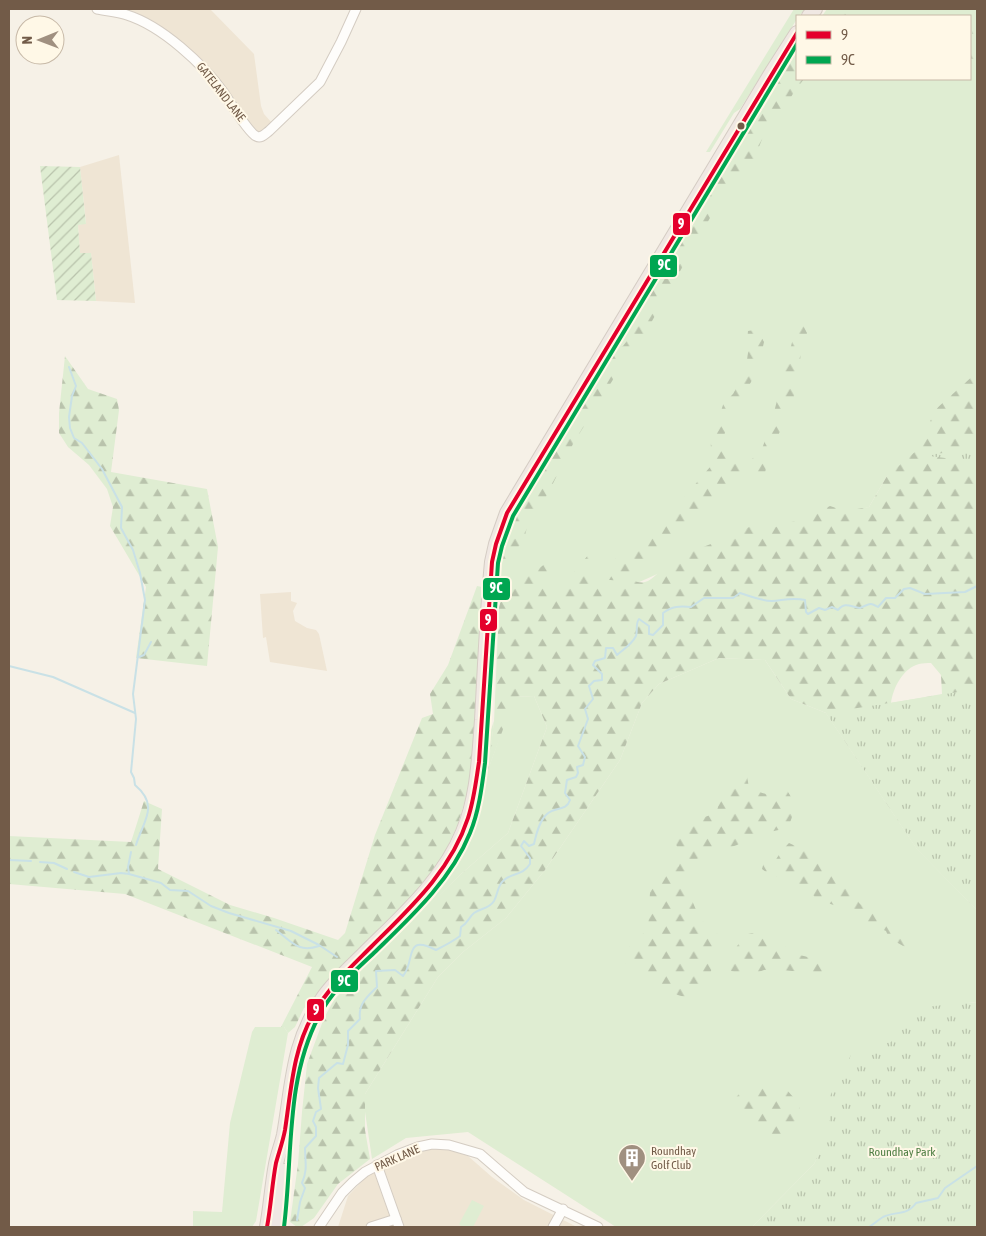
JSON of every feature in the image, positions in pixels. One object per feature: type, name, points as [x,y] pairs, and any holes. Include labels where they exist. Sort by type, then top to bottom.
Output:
[{"type":"highway","points":[[267,1227],[276,1163],[284,1136],[294,1065],[301,1041],[314,1013],[324,996],[340,978],[418,900],[434,881],[448,861],[464,831],[479,765],[492,562],[496,544],[507,514],[796,35]]},
{"type":"highway","points":[[278,1227],[285,1164],[284,1136]]},
{"type":"street","name":"GATELAND LANE","points":[[97,9],[128,15],[152,27],[175,42],[196,60],[217,84],[254,135],[259,137],[264,136],[320,82],[338,50],[356,9]]},
{"type":"street","name":"PARK LANE","points":[[319,1227],[334,1204],[353,1182],[377,1165],[418,1146],[432,1144],[457,1147],[480,1154],[524,1192],[598,1227]]},
{"type":"street","points":[[371,1227],[398,1223],[377,1165]]},
{"type":"street","points":[[554,1227],[563,1209]]},
{"type":"shaded area","points":[[115,9],[210,9],[254,54],[261,106],[264,114],[272,123],[261,134],[256,133],[219,80],[198,57]]},
{"type":"shaded area","points":[[119,155],[135,303],[96,301],[91,253],[80,253],[78,225],[86,223],[80,167]]},
{"type":"shaded area","points":[[291,592],[291,601],[297,603],[293,611],[295,621],[307,628],[316,630],[319,634],[327,671],[270,662],[266,637],[263,638],[260,594]]},
{"type":"shaded area","points":[[443,1148],[468,1156],[492,1177],[524,1200],[577,1227],[338,1227],[348,1196],[366,1177],[391,1161],[419,1150]]},
{"type":"green space","points":[[794,9],[805,9],[800,15],[796,15],[796,21],[740,109],[734,113],[710,152],[706,152]]},
{"type":"green space","points":[[827,9],[977,9],[977,450],[887,476],[869,507],[729,542],[617,592],[535,597],[506,582],[496,570],[609,354],[712,185],[738,147],[739,139],[796,51],[796,80],[971,80],[971,15],[823,15]]},
{"type":"green space","points":[[834,9],[862,9],[856,15],[829,15]]},
{"type":"green space","points":[[937,9],[953,9],[944,15],[928,15]]},
{"type":"green space","points":[[953,9],[977,9],[977,55],[971,66],[971,15],[969,15],[969,11]]},
{"type":"green space","points":[[796,51],[796,80],[803,80],[777,121],[763,137],[754,159],[735,178],[715,209],[647,330],[620,363],[614,378],[573,444],[543,503],[528,523],[524,540],[498,573],[496,570],[497,561],[512,516],[609,354],[623,346],[630,337],[642,317],[657,277],[712,185],[746,136],[768,99],[772,86]]},
{"type":"green space","points":[[40,166],[80,167],[86,224],[78,225],[80,253],[91,253],[96,301],[57,300]]},
{"type":"green space","points":[[797,323],[803,325],[807,333],[801,354],[794,397],[767,463],[765,473],[762,476],[748,473],[744,480],[738,479],[733,473],[729,482],[715,493],[698,513],[675,531],[656,554],[651,552],[647,559],[636,565],[626,576],[616,580],[609,580],[604,572],[605,567],[663,522],[710,467],[711,441],[724,402],[733,394],[742,378],[749,345],[747,341],[748,331],[754,330],[760,333],[764,342],[760,360],[744,393],[730,405],[724,438],[726,447],[737,461],[752,459],[762,449],[772,420]]},
{"type":"green space","points":[[65,356],[88,389],[117,399],[119,410],[111,472],[207,489],[218,547],[207,666],[136,658],[146,587],[110,526],[113,507],[107,489],[89,465],[68,447],[59,433],[59,413]]},
{"type":"green space","points":[[975,374],[977,375],[977,910],[917,849],[826,713],[791,699],[765,660],[719,658],[659,684],[642,703],[620,760],[545,870],[506,918],[463,952],[438,977],[365,1094],[365,1130],[370,1159],[338,1184],[314,1218],[301,1227],[297,1227],[290,1222],[298,1164],[307,1064],[324,1018],[334,1000],[381,952],[461,874],[508,833],[547,727],[534,696],[515,697],[488,770],[494,721],[499,607],[507,578],[520,573],[532,574],[551,559],[558,566],[546,586],[559,590],[589,554],[595,555],[592,570],[597,586],[617,592],[621,584],[631,580],[643,582],[652,578],[659,572],[659,564],[729,537],[753,525],[766,530],[807,517],[830,506],[845,511],[869,507],[887,476],[916,451],[936,409]],"holes":[[[931,663],[941,675],[942,694],[891,703],[900,679],[913,666]]]},
{"type":"green space","points":[[977,450],[977,462],[921,455]]},
{"type":"green space","points":[[477,586],[482,587],[471,780],[458,824],[437,869],[404,908],[304,1008],[295,1027],[288,1033],[284,1027],[281,1027],[312,967],[125,894],[9,884],[9,836],[131,842],[144,801],[162,809],[158,869],[230,905],[338,940],[345,933],[375,835],[422,718],[433,714],[430,694],[448,665]]},
{"type":"green space","name":"Roundhay Golf Club","points":[[719,658],[765,660],[791,699],[826,713],[917,849],[977,910],[977,1003],[968,1002],[892,1042],[830,1133],[814,1164],[752,1227],[616,1227],[468,1132],[406,1138],[372,1159],[364,1105],[365,1094],[438,977],[463,952],[506,918],[545,870],[620,760],[642,703],[659,684]]},
{"type":"green space","points":[[977,689],[977,910],[917,849],[826,713]]},
{"type":"green space","points":[[534,696],[547,727],[508,833],[461,874],[334,1000],[420,906],[482,783],[489,735],[494,721],[489,767],[514,697]]},
{"type":"green space","points":[[747,776],[749,788],[763,793],[771,794],[785,788],[794,803],[794,811],[788,828],[760,834],[737,845],[688,862],[684,882],[700,919],[722,938],[707,983],[688,998],[652,984],[623,961],[628,948],[648,929],[650,892],[661,877],[679,866],[680,854],[675,842],[674,825],[717,812],[720,797],[727,783],[735,777]]},
{"type":"green space","points":[[789,843],[814,851],[818,861],[838,875],[845,885],[853,888],[859,903],[869,910],[873,910],[888,922],[896,934],[910,942],[909,945],[905,947],[889,938],[886,931],[863,923],[851,911],[816,899],[811,892],[805,891],[800,886],[784,882],[762,869],[764,862],[775,861]]},
{"type":"green space","points":[[759,932],[763,934],[766,940],[779,942],[796,954],[831,965],[835,968],[836,975],[814,975],[808,970],[802,972],[772,969],[748,976],[731,971],[729,966],[730,956],[740,942],[748,934]]},
{"type":"green space","name":"Roundhay Park","points":[[968,1002],[977,1003],[977,1227],[752,1227],[814,1164],[829,1132],[829,1098],[853,1051],[891,1042],[910,1009]]},
{"type":"green space","points":[[255,1027],[284,1027],[288,1033],[256,1221],[252,1227],[193,1227],[193,1211],[222,1212],[230,1123],[252,1032]]},
{"type":"green space","points":[[762,1086],[771,1089],[787,1090],[800,1105],[798,1117],[785,1135],[768,1136],[733,1101],[745,1087]]},
{"type":"green space","points":[[472,1200],[484,1206],[473,1227],[462,1227],[459,1224]]},
{"type":"waterway","points":[[69,367],[76,386],[72,396],[69,417],[70,428],[74,438],[82,443],[102,469],[122,507],[121,528],[133,550],[145,600],[133,694],[136,719],[131,772],[135,785],[147,800],[148,814],[136,845]]},
{"type":"waterway","points":[[297,1220],[305,1188],[302,1183],[306,1169],[305,1148],[316,1136],[316,1127],[313,1121],[316,1112],[321,1109],[318,1088],[319,1078],[337,1063],[343,1064],[348,1045],[348,1031],[360,1019],[362,1005],[377,987],[376,971],[395,970],[403,976],[407,970],[414,947],[419,945],[436,950],[460,936],[461,927],[472,915],[492,904],[504,880],[521,872],[530,864],[530,858],[521,846],[524,841],[529,846],[534,844],[538,828],[544,817],[553,810],[563,808],[568,804],[570,800],[565,793],[567,780],[576,777],[578,773],[577,767],[583,765],[585,757],[578,746],[588,719],[585,709],[593,699],[589,686],[594,681],[602,680],[602,674],[593,665],[595,661],[605,658],[606,648],[613,648],[617,655],[636,636],[639,619],[649,626],[649,634],[653,635],[663,625],[663,613],[676,607],[691,607],[704,598],[733,598],[740,593],[768,601],[801,599],[805,600],[806,612],[808,614],[819,608],[825,610],[832,607],[838,610],[846,605],[860,608],[871,604],[878,607],[886,598],[895,598],[904,589],[910,588],[925,594],[965,592],[977,586]]},
{"type":"waterway","points":[[139,657],[144,655],[151,642]]},
{"type":"waterway","points":[[9,666],[53,677],[135,713]]},
{"type":"waterway","points":[[129,874],[128,867],[131,852]]},
{"type":"waterway","points":[[9,860],[31,861]]},
{"type":"waterway","points":[[40,862],[54,863],[67,869]]},
{"type":"waterway","points":[[74,872],[89,877],[121,873],[129,874],[161,883],[170,890],[188,891],[211,906],[229,913],[291,931],[319,945],[337,957]]},
{"type":"waterway","points":[[276,930],[300,947],[312,948],[319,946]]},
{"type":"waterway","points":[[869,1227],[887,1215],[905,1212],[916,1203],[938,1198],[945,1188],[977,1166]]},
{"type":"transit line","name":"9","points":[[267,1227],[276,1163],[285,1130],[294,1070],[301,1041],[307,1026],[333,986],[400,918],[440,872],[461,837],[468,818],[479,762],[492,562],[507,513],[796,35]]},
{"type":"transit line","name":"9C","points":[[284,1227],[295,1092],[300,1066],[319,1016],[345,981],[403,924],[441,882],[462,850],[476,816],[485,763],[498,563],[513,516],[796,46]]},
{"type":"place","name":"Roundhay Golf Club","points":[[632,1182]]}]
